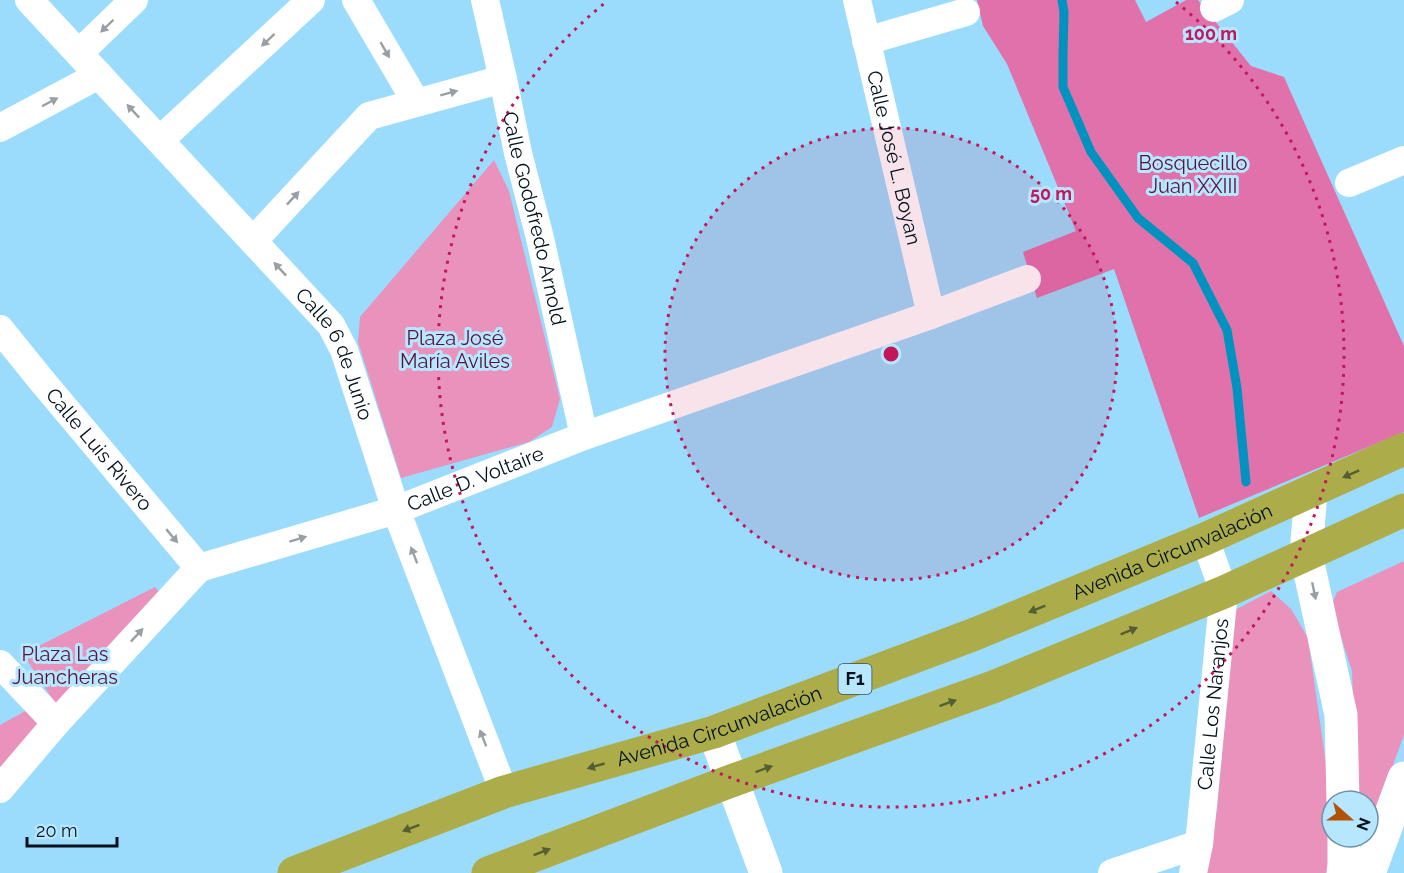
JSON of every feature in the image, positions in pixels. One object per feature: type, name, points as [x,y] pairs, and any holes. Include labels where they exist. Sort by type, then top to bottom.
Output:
[{"type":"highway","name":"Avenida Circunvalación","points":[[294,873],[504,792],[714,732],[975,634],[1205,539],[1404,449]]},
{"type":"highway","points":[[488,873],[730,781],[993,687],[1224,592],[1404,510]]},
{"type":"street","name":"Calle 6 de Junio","points":[[29,0],[331,325],[344,350],[396,510],[504,792]]},
{"type":"street","points":[[79,53],[134,0]]},
{"type":"street","points":[[159,140],[311,0]]},
{"type":"street","points":[[356,0],[416,102]]},
{"type":"street","name":"Calle Godofredo Arnold","points":[[484,0],[584,436]]},
{"type":"street","name":"Calle José L. Boyan","points":[[857,0],[931,315]]},
{"type":"street","points":[[866,41],[966,12]]},
{"type":"street","points":[[0,128],[99,75]]},
{"type":"street","points":[[253,241],[369,116],[503,79]]},
{"type":"street","points":[[1349,183],[1404,160]]},
{"type":"street","name":"Calle D. Voltaire","points":[[199,568],[396,510],[584,436],[931,315],[1027,279]]},
{"type":"street","name":"Calle Luis Rivero","points":[[0,329],[199,568]]},
{"type":"street","points":[[1311,492],[1306,554],[1341,715],[1343,789]]},
{"type":"street","name":"Calle Los Naranjos","points":[[1193,873],[1199,844],[1224,592],[1205,539]]},
{"type":"street","points":[[0,789],[56,723],[199,568]]},
{"type":"street","points":[[0,664],[56,723]]},
{"type":"street","points":[[714,732],[730,781],[766,873]]},
{"type":"street","points":[[1369,873],[1404,777]]},
{"type":"street","points":[[1112,873],[1199,844]]},
{"type":"street","points":[[1343,873],[1344,849]]},
{"type":"green space","name":"Bosquecillo Juan XXIII","points":[[977,0],[1135,0],[1146,22],[1186,0],[1198,0],[1251,66],[1284,77],[1404,346],[1404,432],[1199,518],[1114,269],[1037,298],[1023,252],[1076,231],[1007,64],[983,26]]},
{"type":"green space","name":"Plaza José María Aviles","points":[[494,160],[509,191],[560,399],[552,427],[529,442],[401,478],[358,342],[360,317]]},
{"type":"green space","points":[[1404,561],[1404,735],[1380,800],[1380,789],[1357,789],[1352,671],[1331,606],[1337,592]]},
{"type":"green space","name":"Plaza Las Juancheras","points":[[155,587],[159,592],[63,715],[23,654]]},
{"type":"green space","points":[[1271,591],[1291,609],[1308,638],[1327,771],[1328,789],[1320,789],[1320,849],[1329,849],[1330,873],[1206,873],[1217,810],[1235,610]]},
{"type":"green space","name":"Plaza Las Juancheras","points":[[29,709],[47,730],[0,785],[0,725]]},
{"type":"waterway","points":[[1062,0],[1064,12],[1063,87],[1091,152],[1138,218],[1193,263],[1227,330],[1237,388],[1246,482]]}]
